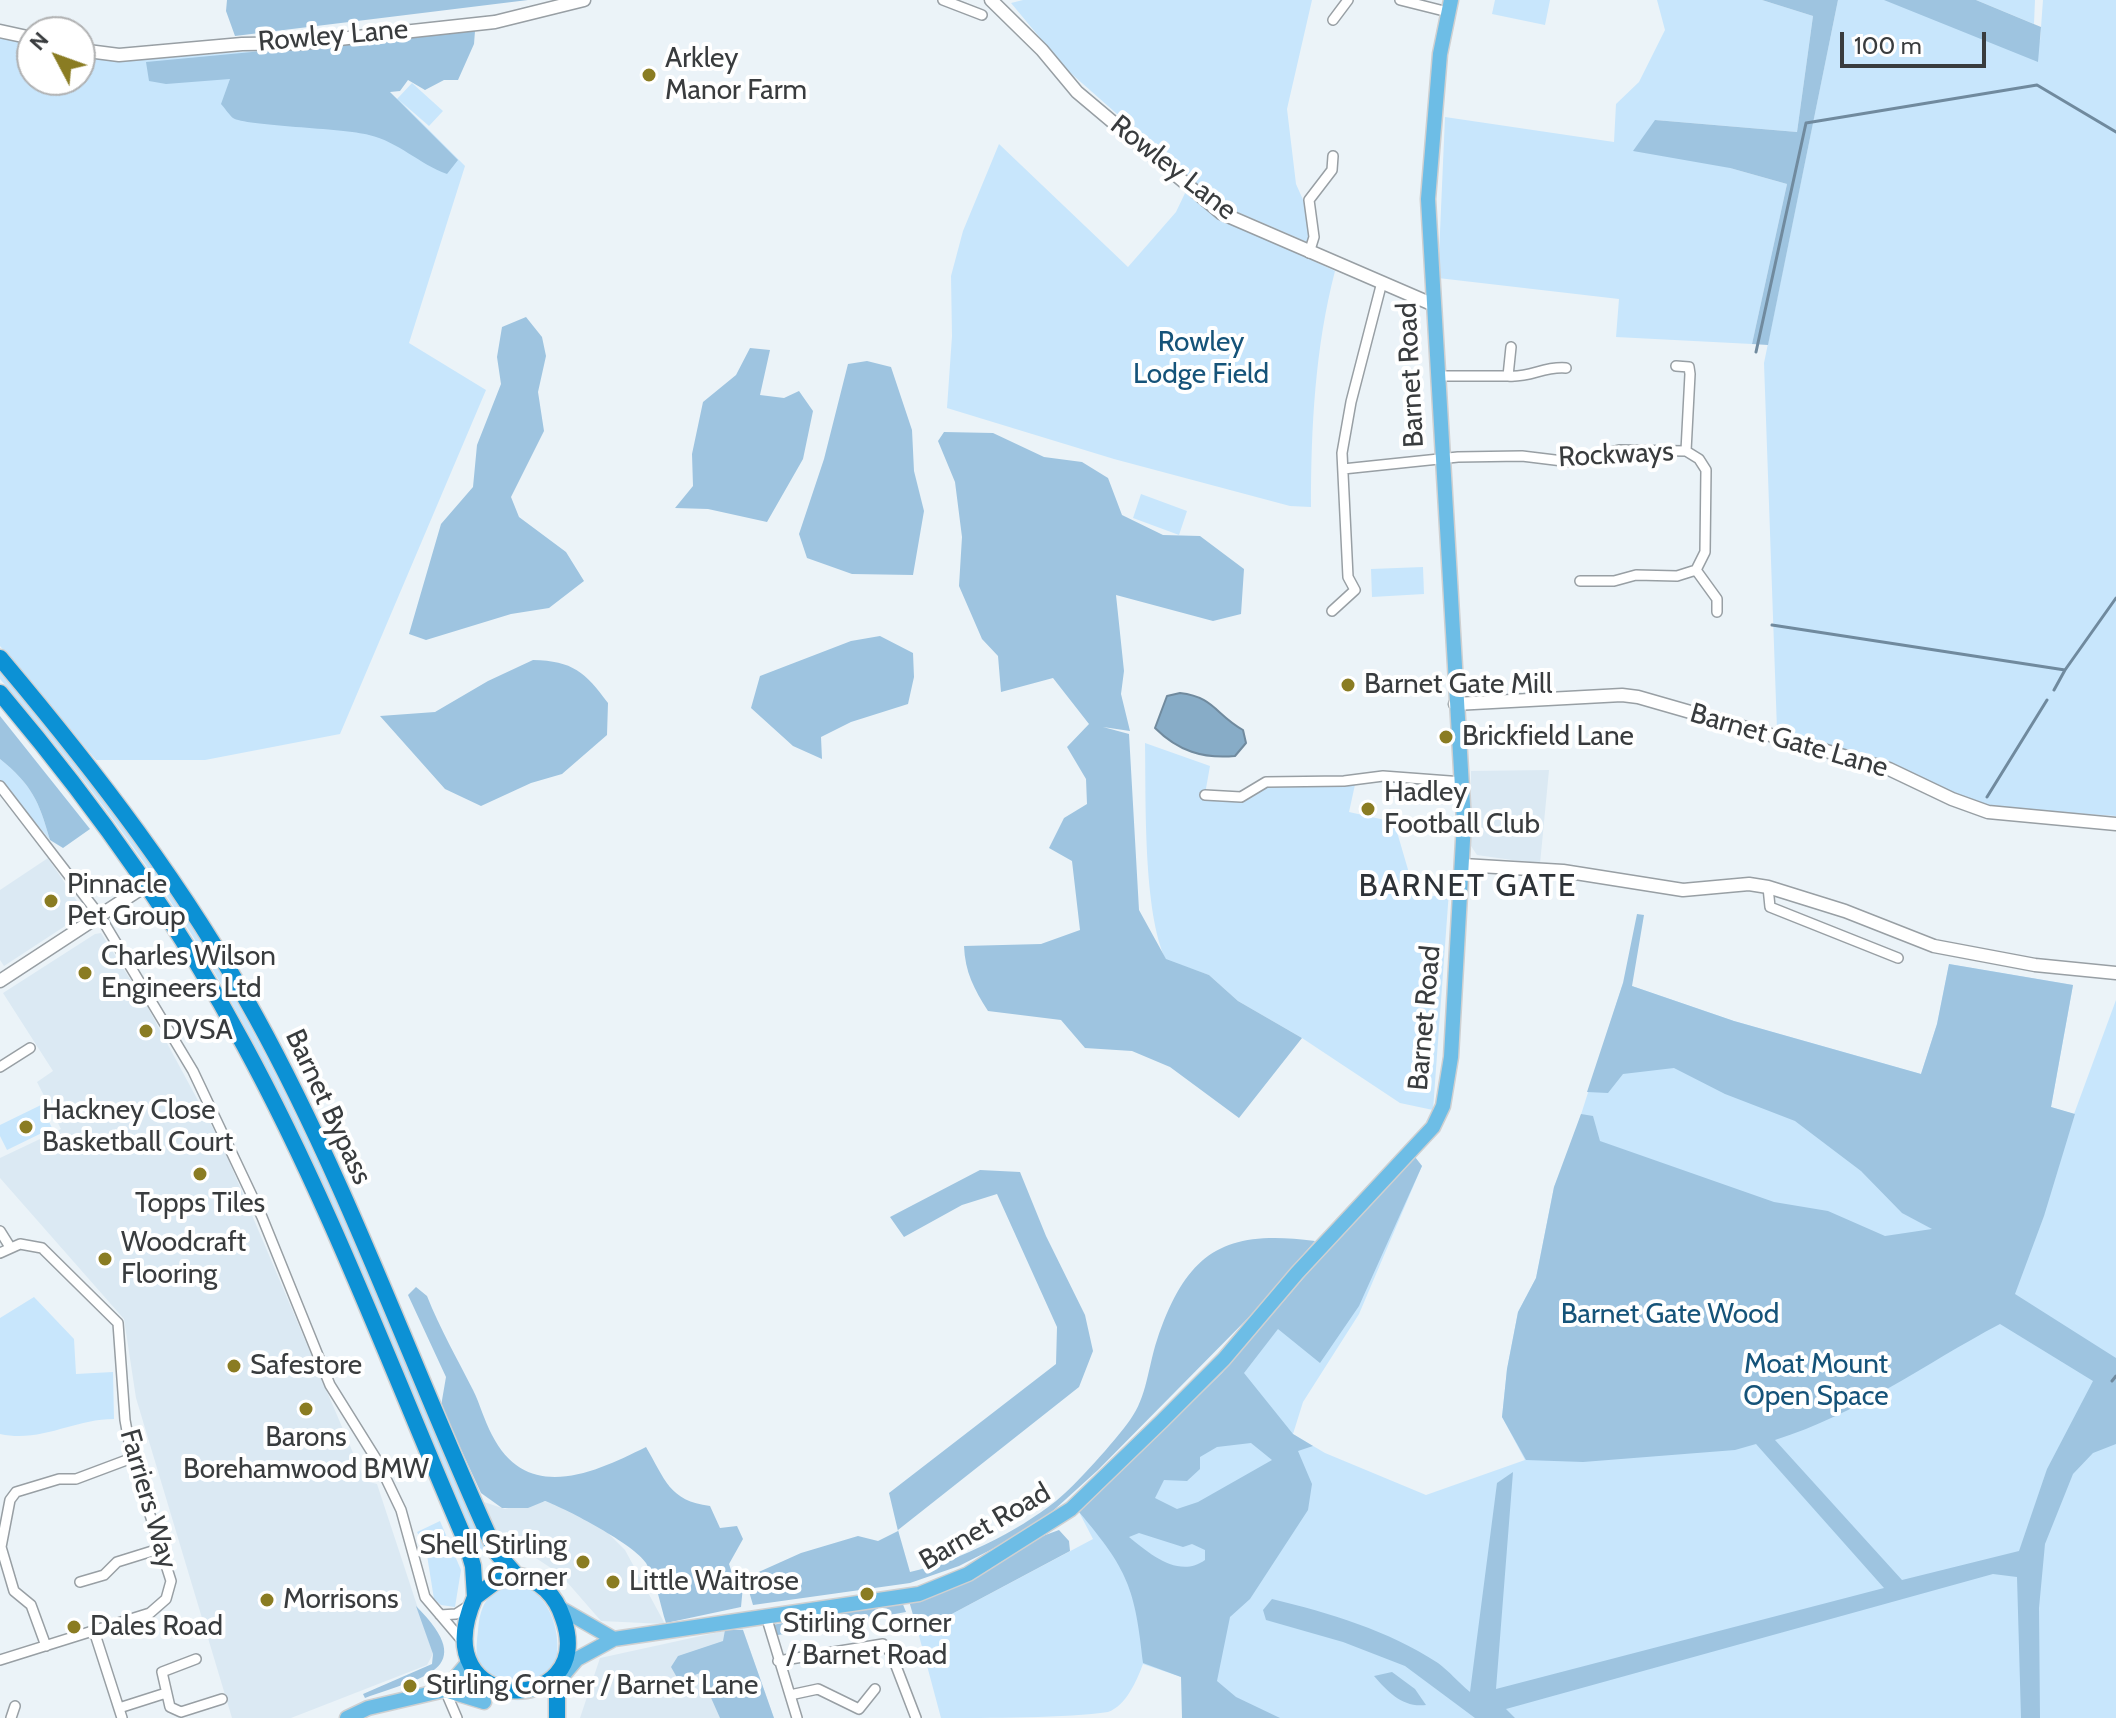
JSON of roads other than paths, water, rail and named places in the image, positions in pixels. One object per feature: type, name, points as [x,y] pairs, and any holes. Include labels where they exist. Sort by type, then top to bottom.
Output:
[{"type":"highway","name":"Barnet Bypass","points":[[0,658],[127,814],[200,921],[257,1019],[317,1140],[496,1552],[516,1575]]},
{"type":"highway","name":"Barnet Bypass","points":[[0,693],[74,782],[148,884],[238,1033],[298,1154],[466,1542],[473,1566],[474,1600],[467,1664]]},
{"type":"highway","points":[[474,1600],[495,1582],[516,1575],[535,1581],[560,1608],[567,1647],[565,1673],[557,1691],[557,1718]]},
{"type":"highway","points":[[467,1664],[491,1705]]},
{"type":"highway","points":[[537,1708],[557,1691]]},
{"type":"main road","name":"Barnet Road","points":[[565,1673],[577,1659],[614,1639],[919,1594],[977,1569],[1071,1509],[1224,1359],[1297,1273],[1415,1148],[1439,1117],[1451,1057],[1463,865],[1463,782],[1455,704],[1428,199],[1431,139],[1450,6]]},
{"type":"main road","points":[[560,1608],[614,1639]]},
{"type":"main road","points":[[445,1690],[467,1664]]},
{"type":"main road","points":[[347,1718],[368,1708],[445,1690],[491,1705]]},
{"type":"street","name":"Rowley Lane","points":[[96,52],[119,55],[242,44],[302,43],[495,22],[584,0]]},
{"type":"street","points":[[943,0],[982,15]]},
{"type":"street","name":"Rowley Lane","points":[[993,0],[1078,92],[1221,213],[1434,305]]},
{"type":"street","points":[[1333,20],[1348,0]]},
{"type":"street","points":[[1400,0],[1450,6]]},
{"type":"street","points":[[1309,253],[1314,237],[1309,200],[1332,170],[1333,156]]},
{"type":"street","points":[[1332,611],[1355,590],[1348,577],[1343,469],[1351,402],[1382,282]]},
{"type":"street","points":[[1508,376],[1511,347]]},
{"type":"street","points":[[1676,366],[1689,367],[1690,374],[1686,451]]},
{"type":"street","points":[[1438,376],[1527,377],[1551,367],[1566,368]]},
{"type":"street","name":"Rockways","points":[[1343,469],[1522,456],[1571,462],[1619,450],[1686,451],[1699,459],[1706,470],[1705,552],[1696,570]]},
{"type":"street","points":[[1596,567],[1596,580]]},
{"type":"street","points":[[1580,581],[1614,581],[1636,575],[1677,576],[1696,570],[1717,599],[1717,612]]},
{"type":"street","name":"Barnet Gate Lane","points":[[1455,704],[1622,695],[1638,697],[1852,757],[1988,812],[2116,824]]},
{"type":"street","points":[[1205,795],[1241,797],[1266,782],[1344,781],[1383,776],[1463,782]]},
{"type":"street","points":[[0,786],[100,916],[165,1021],[215,1114],[262,1217],[330,1385],[378,1462],[401,1510],[425,1597],[467,1646]]},
{"type":"street","points":[[1463,865],[1563,871],[1683,890],[1749,884],[1768,887],[1845,911],[1934,946],[2035,965],[2116,973]]},
{"type":"street","points":[[1,979],[148,884]]},
{"type":"street","points":[[1768,887],[1770,907],[1898,958]]},
{"type":"street","points":[[0,1067],[30,1048]]},
{"type":"street","points":[[0,1231],[10,1247],[0,1253]]},
{"type":"street","name":"Farriers Way","points":[[0,1660],[150,1613],[163,1603],[171,1581],[132,1458],[125,1420],[120,1330],[114,1316],[42,1248],[27,1244],[10,1247]]},
{"type":"street","points":[[46,1646],[31,1605],[14,1591],[1,1547],[10,1500],[16,1492],[59,1479],[76,1479],[132,1458]]},
{"type":"street","points":[[80,1582],[104,1575],[117,1562],[162,1548]]},
{"type":"street","points":[[440,1615],[456,1614],[474,1600]]},
{"type":"street","points":[[766,1616],[797,1718]]},
{"type":"street","points":[[94,1631],[120,1713],[166,1693]]},
{"type":"street","points":[[778,1661],[883,1644],[891,1653],[916,1718]]},
{"type":"street","points":[[196,1659],[162,1672],[174,1712],[222,1699]]},
{"type":"street","points":[[790,1695],[818,1689],[859,1709],[875,1689]]},
{"type":"street","points":[[445,1690],[457,1718]]},
{"type":"street","points":[[11,1718],[15,1706]]},
{"type":"waterway","points":[[1756,352],[1806,123],[2037,85],[2116,132]]},
{"type":"waterway","points":[[1772,625],[2065,670],[2116,598]]},
{"type":"waterway","points":[[2054,690],[2065,670]]},
{"type":"waterway","points":[[1987,797],[2047,700]]},
{"type":"waterway","points":[[2112,1381],[2116,1376]]},
{"type":"place","name":"Arkley Manor Farm","points":[[649,75]]},
{"type":"place","name":"Barnet Gate Mill","points":[[1348,685]]},
{"type":"place","name":"Brickfield Lane","points":[[1446,737]]},
{"type":"place","name":"Hadley Football Club","points":[[1368,809]]},
{"type":"place","name":"Pinnacle Pet Group","points":[[51,901]]},
{"type":"place","name":"Charles Wilson Engineers Ltd","points":[[85,973]]},
{"type":"place","name":"DVSA","points":[[146,1031]]},
{"type":"place","name":"Hackney Close Basketball Court","points":[[26,1127]]},
{"type":"place","name":"Topps Tiles","points":[[200,1174]]},
{"type":"place","name":"Woodcraft Flooring","points":[[105,1259]]},
{"type":"place","name":"Safestore","points":[[234,1366]]},
{"type":"place","name":"Barons Borehamwood BMW","points":[[306,1409]]},
{"type":"place","name":"Shell Stirling Corner","points":[[583,1562]]},
{"type":"place","name":"Little Waitrose","points":[[613,1582]]},
{"type":"place","name":"Stirling Corner / Barnet Road","points":[[867,1594]]},
{"type":"place","name":"Morrisons","points":[[267,1600]]},
{"type":"place","name":"Dales Road","points":[[74,1627]]},
{"type":"place","name":"Stirling Corner / Barnet Lane","points":[[410,1686]]},
{"type":"district","name":"BARNET GATE","points":[[1468,887]]},
{"type":"park label","name":"Rowley Lodge Field","points":[[1201,359]]},
{"type":"park label","name":"Barnet Gate Wood","points":[[1670,1315]]},
{"type":"park label","name":"Moat Mount Open Space","points":[[1816,1381]]}]
